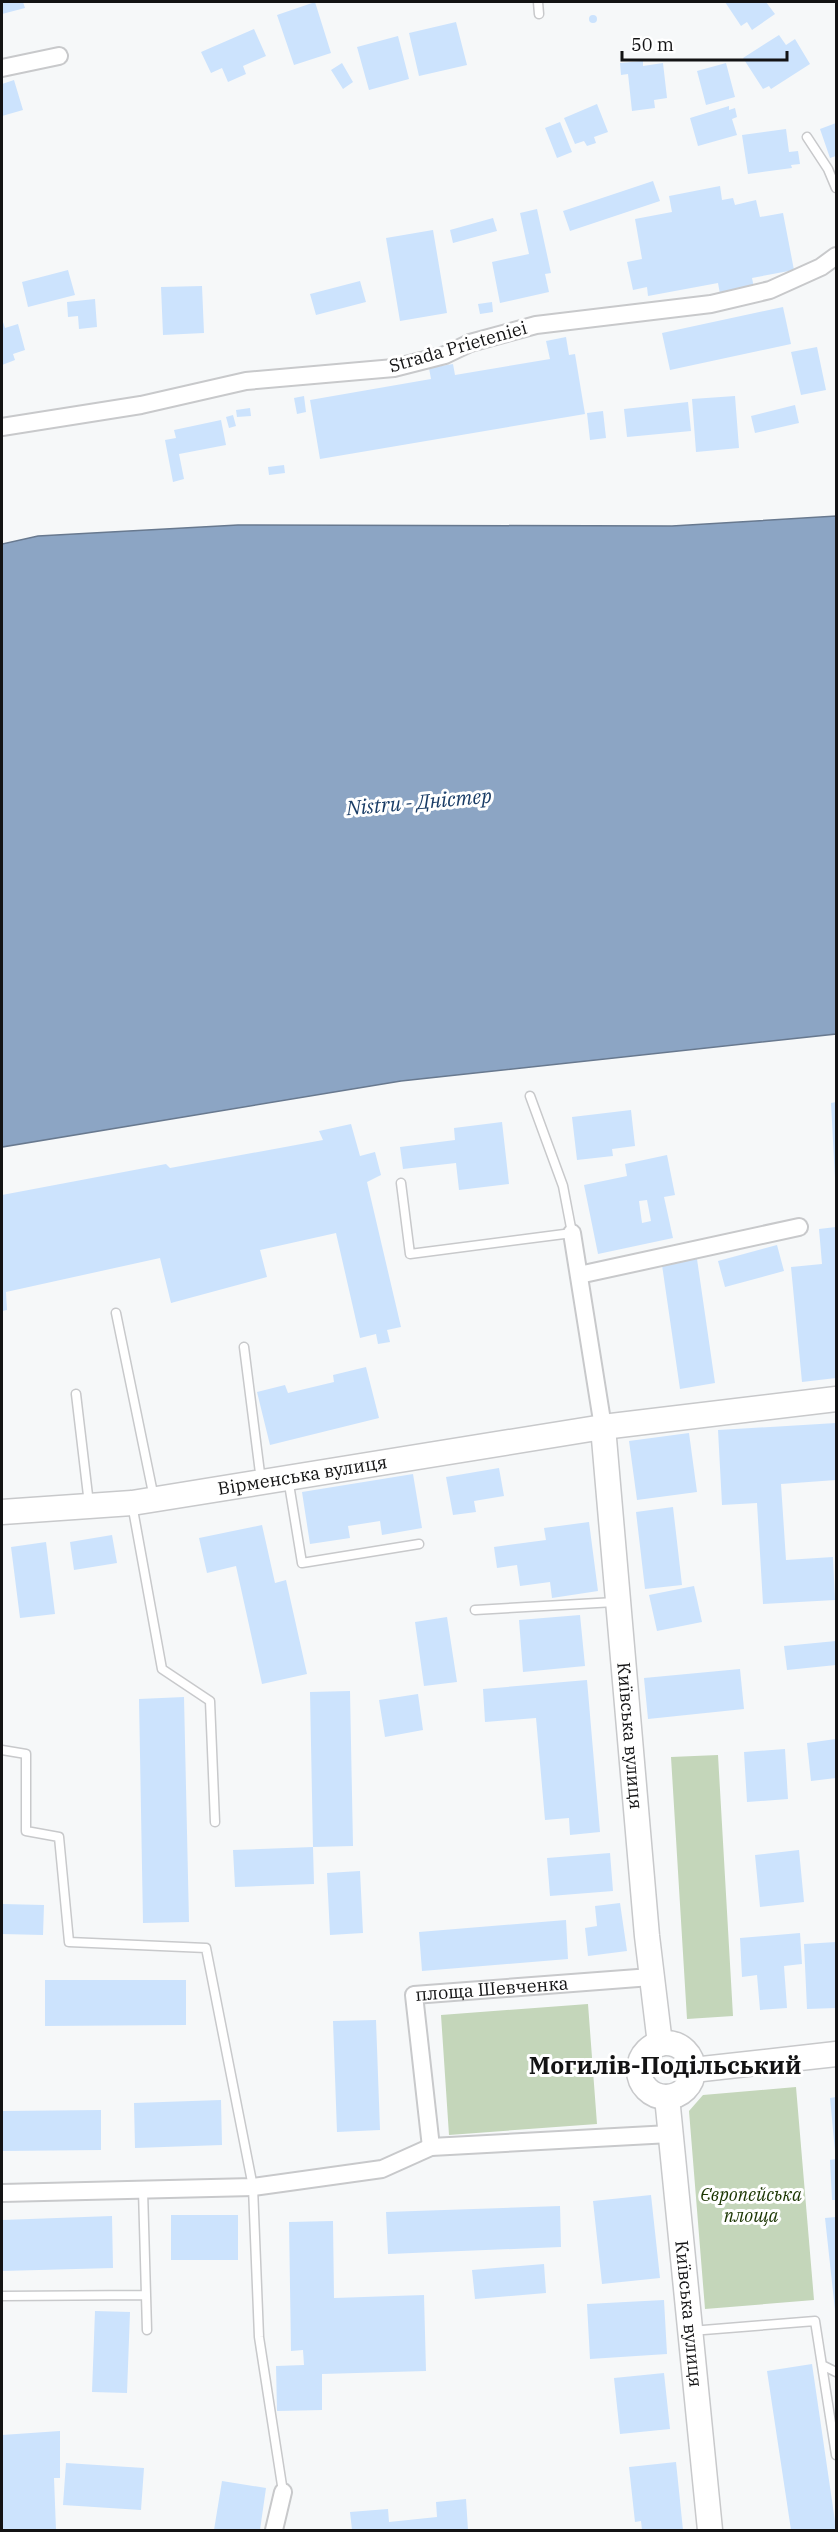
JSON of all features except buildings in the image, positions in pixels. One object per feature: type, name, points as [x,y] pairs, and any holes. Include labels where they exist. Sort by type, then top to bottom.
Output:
[{"type":"main road","name":"Вірменська вулиця","points":[[2,1512],[143,1502],[603,1428],[837,1399]]},
{"type":"main road","name":"Київська вулиця","points":[[603,1428],[651,1977],[660,2044]]},
{"type":"main road","points":[[660,2044],[677,2045],[685,2050],[691,2059],[693,2070],[690,2083],[684,2091],[667,2097],[651,2092],[640,2077],[641,2060],[646,2052],[660,2044]]},
{"type":"main road","points":[[693,2070],[837,2054]]},
{"type":"main road","name":"Київська вулиця","points":[[667,2097],[710,2530]]},
{"type":"street","points":[[2,68],[59,56]]},
{"type":"street","name":"Strada Prieteniei","points":[[2,427],[141,405],[246,381],[394,369],[445,355],[470,343],[536,325],[711,304],[770,290],[821,267],[837,256]]},
{"type":"street","points":[[579,1275],[800,1227]]},
{"type":"street","points":[[572,1233],[603,1428]]},
{"type":"street","name":"площа Шевченка","points":[[431,2147],[414,1995],[651,1977]]},
{"type":"street","points":[[2,2193],[253,2187],[382,2169],[431,2147],[670,2134]]},
{"type":"street","points":[[274,2530],[283,2492]]},
{"type":"lane","points":[[538,2],[539,14]]},
{"type":"lane","points":[[807,137],[837,188]]},
{"type":"lane","points":[[400,1184],[410,1254],[572,1233],[563,1186],[530,1096]]},
{"type":"lane","points":[[116,1313],[143,1502],[162,1669],[210,1701],[215,1822]]},
{"type":"lane","points":[[244,1347],[261,1482]]},
{"type":"lane","points":[[76,1394],[89,1506]]},
{"type":"lane","points":[[288,1478],[302,1563],[419,1544]]},
{"type":"lane","points":[[475,1610],[618,1602]]},
{"type":"lane","points":[[2,1750],[26,1754],[26,1831],[59,1837],[69,1942],[206,1948],[253,2187],[260,2337],[283,2492]]},
{"type":"lane","points":[[143,2190],[147,2330]]},
{"type":"lane","points":[[2,2296],[146,2295]]},
{"type":"lane","points":[[691,2331],[815,2321],[837,2455]]},
{"type":"lane","points":[[822,2365],[837,2363]]},
{"type":"lane","points":[[822,2365],[837,2372]]},
{"type":"green space","points":[[718,1755],[733,2016],[687,2019],[671,1757]]},
{"type":"green space","points":[[588,2004],[597,2124],[449,2135],[441,2015]]},
{"type":"green space","name":"Європейська площа","points":[[796,2087],[814,2300],[705,2309],[689,2111],[703,2095]]},
{"type":"water","name":"Nistru - Дністер","points":[[836,516],[836,1034],[401,1081],[2,1147],[2,544],[38,536],[238,525],[672,526]]},
{"type":"district","name":"Могилів-Подільський","points":[[665,2066]]}]
